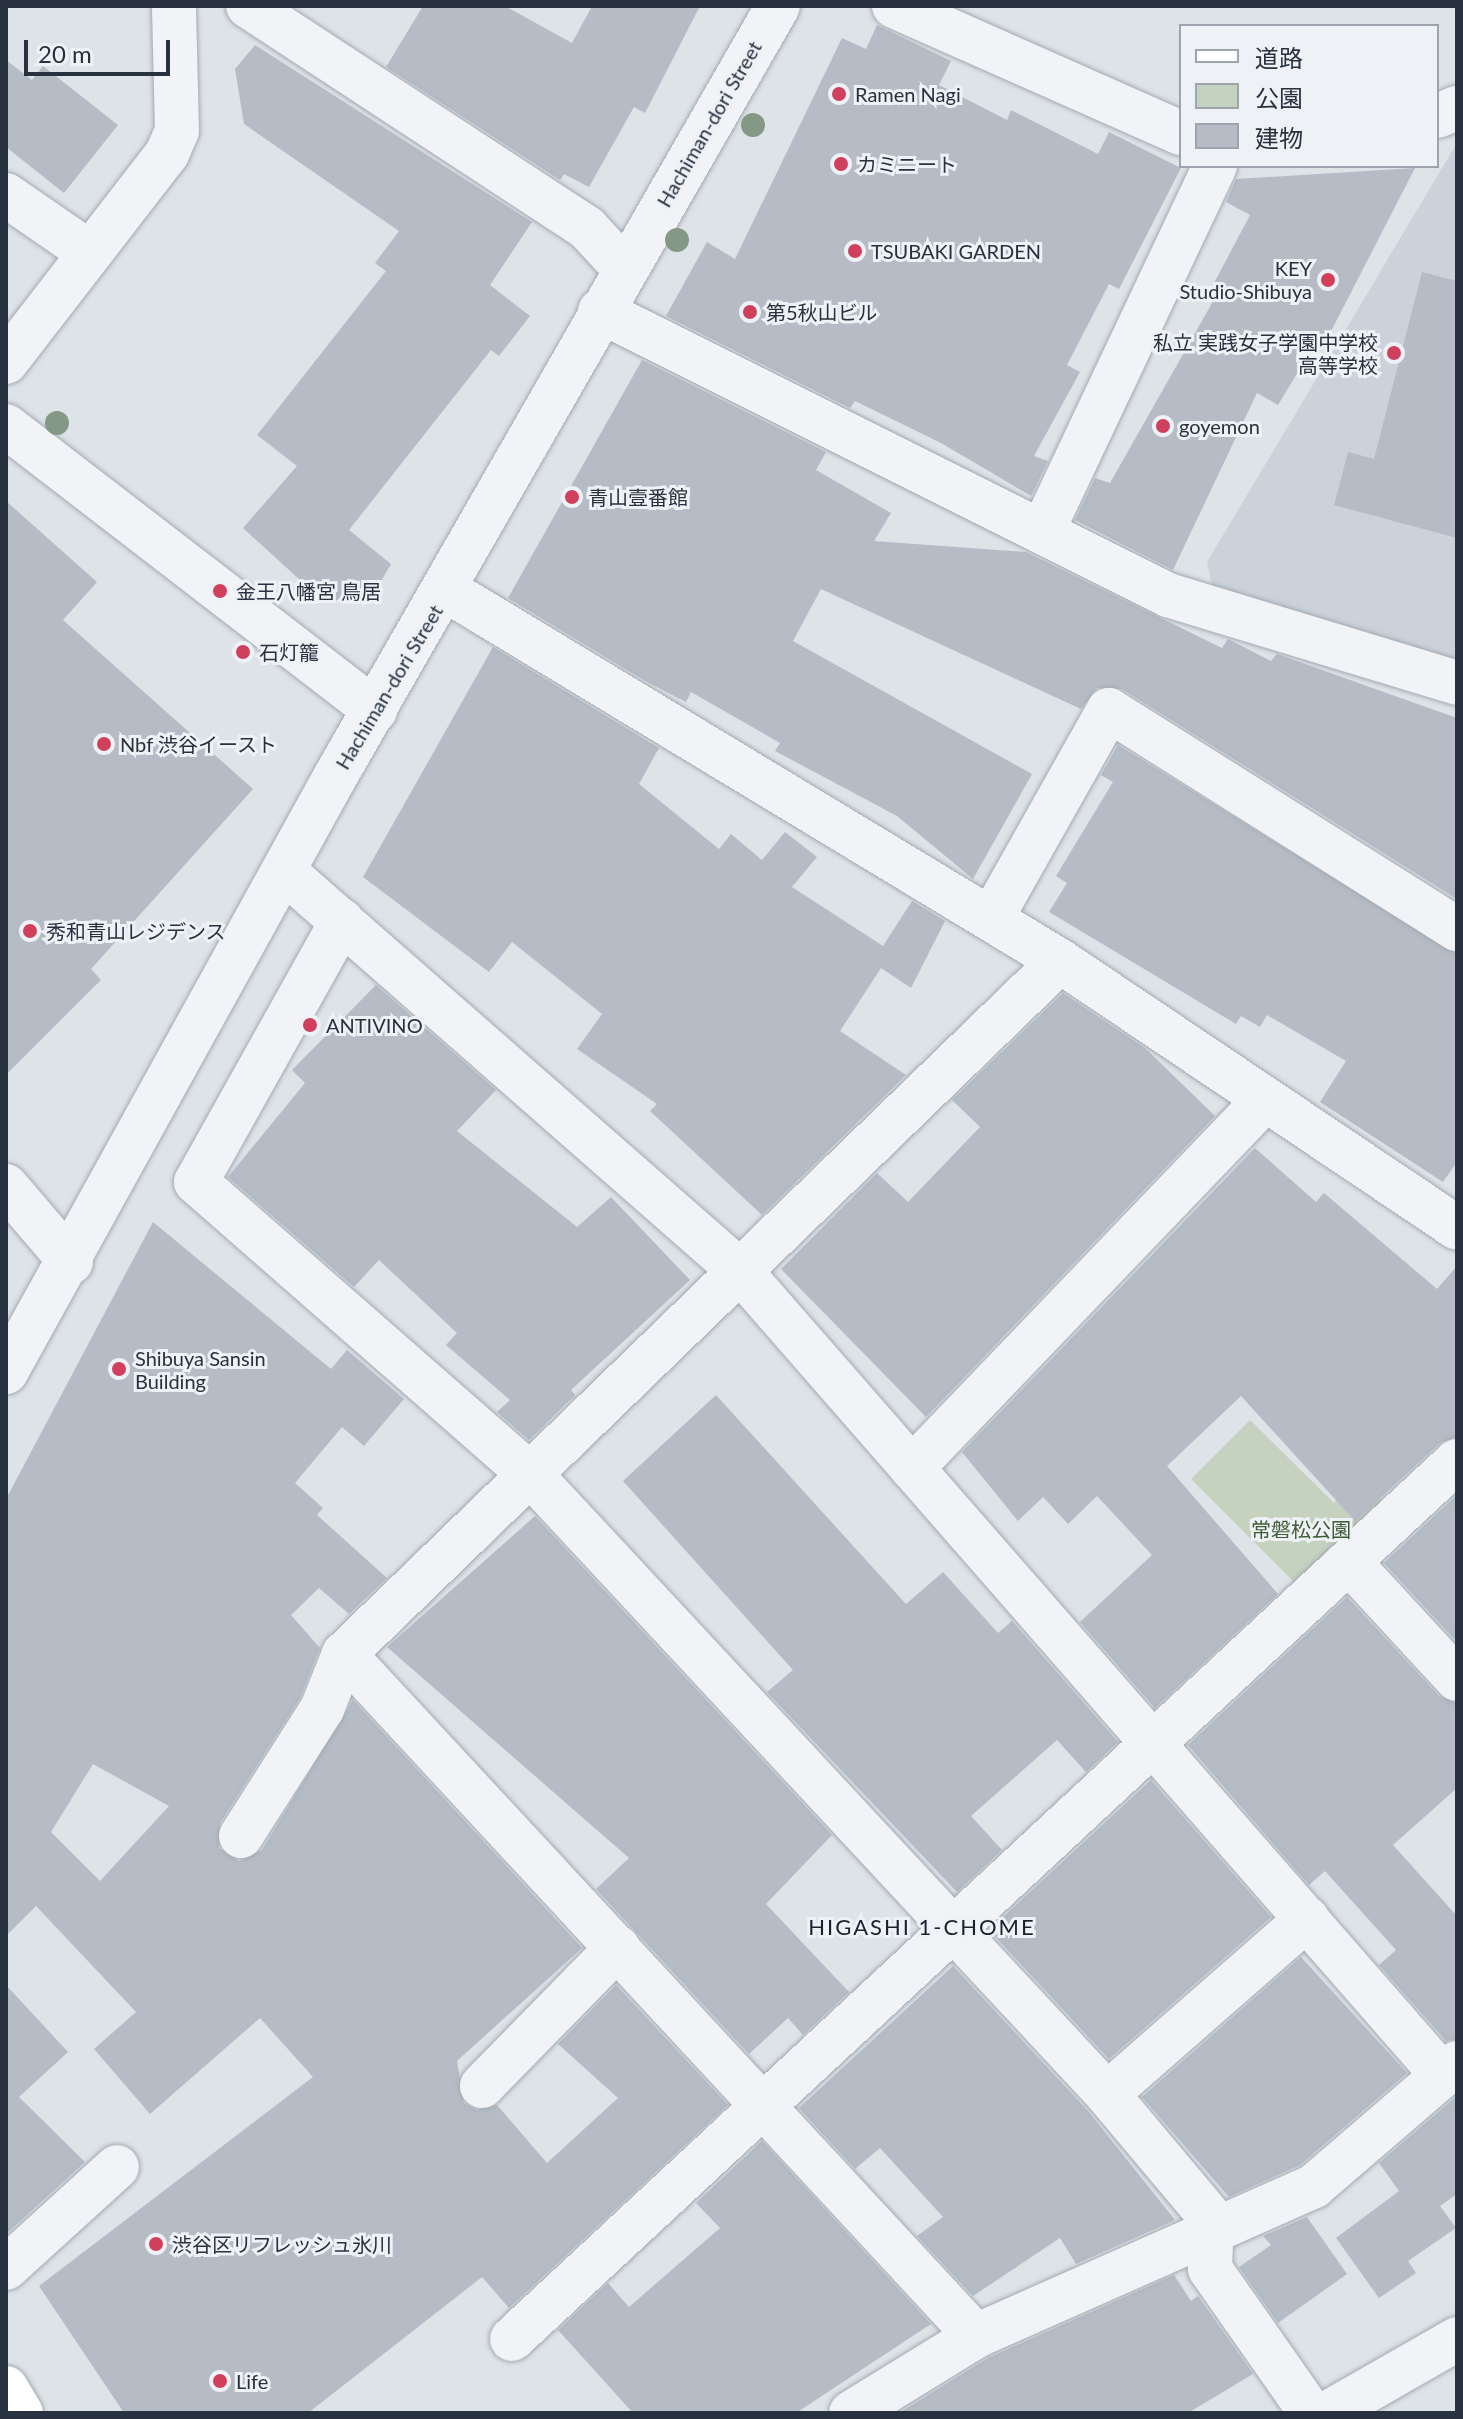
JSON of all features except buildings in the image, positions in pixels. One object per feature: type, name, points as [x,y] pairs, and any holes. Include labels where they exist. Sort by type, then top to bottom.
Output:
[{"type":"main road","points":[[6,2388],[21,2413]]},
{"type":"street","points":[[6,362],[90,253],[177,131],[174,6]]},
{"type":"street","points":[[248,6],[587,228],[625,269]]},
{"type":"street","name":"Hachiman-dori Street","points":[[6,1372],[71,1262],[375,710],[446,590],[600,311],[778,6]]},
{"type":"street","points":[[894,6],[1179,132]]},
{"type":"street","points":[[1042,532],[1214,168]]},
{"type":"street","points":[[6,195],[90,253]]},
{"type":"street","points":[[600,311],[1168,595],[1457,683]]},
{"type":"street","points":[[6,426],[375,710]]},
{"type":"street","points":[[446,590],[1060,961],[1263,1102],[1456,1225]]},
{"type":"street","points":[[991,919],[1109,710],[1457,929]]},
{"type":"street","points":[[286,873],[741,1272],[1307,1919],[1450,2069],[1314,2186],[1212,2236],[976,2336],[851,2413]]},
{"type":"street","points":[[342,921],[196,1182],[531,1475],[1107,2094],[1212,2219],[1210,2269],[1311,2413]]},
{"type":"street","points":[[241,1836],[322,1709],[344,1654],[1060,961]]},
{"type":"street","points":[[912,1468],[1263,1102]]},
{"type":"street","points":[[6,1186],[71,1262]]},
{"type":"street","points":[[512,2339],[1152,1741],[1457,1461]]},
{"type":"street","points":[[1349,1562],[1457,1679]]},
{"type":"street","points":[[344,1654],[976,2336]]},
{"type":"street","points":[[1107,2094],[1307,1919]]},
{"type":"street","points":[[482,2086],[618,1947]]},
{"type":"street","points":[[6,2268],[117,2167]]},
{"type":"street","points":[[1328,2413],[1457,2339]]},
{"type":"shaded area","name":"私立 実践女子学園中学校 高等学校","points":[[1457,143],[1457,672],[1214,594],[1207,562]]},
{"type":"green space","name":"常磐松公園","points":[[1250,1420],[1334,1503],[1360,1478],[1387,1505],[1302,1590],[1191,1479]]},
{"type":"place","name":"Ramen Nagi","points":[[839,94]]},
{"type":"place","name":"カミニート","points":[[841,164]]},
{"type":"place","name":"TSUBAKI GARDEN","points":[[855,251]]},
{"type":"place","name":"KEY Studio-Shibuya","points":[[1328,280]]},
{"type":"place","name":"第5秋山ビル","points":[[750,312]]},
{"type":"place","name":"私立 実践女子学園中学校 高等学校","points":[[1394,353]]},
{"type":"place","name":"goyemon","points":[[1163,426]]},
{"type":"place","name":"青山壹番館","points":[[572,497]]},
{"type":"place","name":"金王八幡宮 鳥居","points":[[220,591]]},
{"type":"place","name":"石灯籠","points":[[243,652]]},
{"type":"place","name":"Nbf 渋谷イースト","points":[[104,744]]},
{"type":"place","name":"秀和青山レジデンス","points":[[30,931]]},
{"type":"place","name":"ANTIVINO","points":[[310,1025]]},
{"type":"place","name":"Shibuya Sansin Building","points":[[119,1369]]},
{"type":"place","name":"渋谷区リフレッシュ氷川","points":[[156,2244]]},
{"type":"place","name":"Life","points":[[220,2381]]},
{"type":"district","name":"HIGASHI 1-CHOME","points":[[922,1927]]}]
